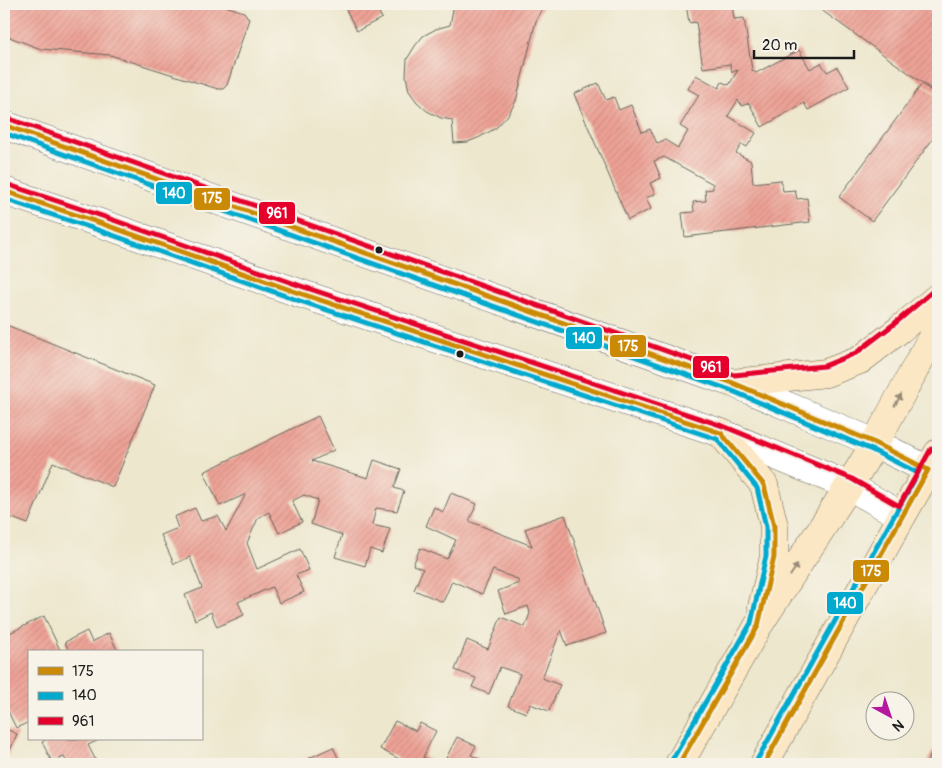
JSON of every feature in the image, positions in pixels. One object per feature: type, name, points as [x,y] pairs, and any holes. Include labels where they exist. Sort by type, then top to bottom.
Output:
[{"type":"main road","points":[[734,383],[826,373],[860,360],[938,297]]},
{"type":"main road","points":[[679,764],[758,626],[875,443],[938,326]]},
{"type":"main road","points":[[721,433],[764,485],[774,526],[774,556],[758,626]]},
{"type":"main road","points":[[764,764],[933,462]]},
{"type":"street","points":[[4,125],[734,383],[875,443],[933,462]]},
{"type":"street","points":[[4,191],[299,293],[721,433],[849,486],[902,516]]},
{"type":"building","points":[[4,4],[219,4],[244,12],[249,19],[227,85],[223,89],[218,89],[110,55],[41,49],[4,35]]},
{"type":"building","points":[[343,4],[392,4],[378,11],[382,18],[357,31]]},
{"type":"building","points":[[454,4],[544,4],[536,21],[516,101],[508,115],[496,128],[480,137],[468,142],[454,143],[452,120],[441,118],[427,111],[417,102],[409,91],[406,76],[407,59],[415,46],[423,36],[436,29],[450,25]]},
{"type":"building","points":[[686,4],[732,4],[734,19],[744,18],[752,70],[756,73],[799,50],[810,69],[821,63],[827,72],[837,67],[849,87],[808,110],[804,103],[762,127],[749,103],[742,106],[738,100],[728,116],[756,133],[747,147],[742,144],[736,153],[751,161],[753,183],[781,180],[783,191],[795,190],[797,199],[807,198],[810,222],[685,237],[682,213],[694,212],[693,202],[706,201],[705,190],[713,189],[713,184],[664,157],[654,161],[661,178],[650,183],[655,194],[646,198],[651,209],[628,220],[574,94],[598,83],[606,100],[614,97],[619,110],[631,105],[642,132],[650,129],[657,143],[665,140],[678,148],[688,131],[680,126],[699,95],[688,89],[696,75],[719,88],[722,82],[729,85],[738,70],[732,72],[730,64],[703,68],[696,22],[689,23]]},
{"type":"building","points":[[813,4],[938,4],[938,94]]},
{"type":"building","points":[[922,84],[938,96],[938,132],[872,221],[839,197]]},
{"type":"building","points":[[4,324],[155,385],[113,487],[53,462],[28,524],[4,515]]},
{"type":"building","points":[[318,416],[334,450],[312,461],[368,478],[374,460],[401,469],[394,488],[404,491],[397,511],[376,508],[372,525],[390,529],[382,553],[370,549],[365,566],[335,557],[342,535],[311,524],[318,500],[304,495],[292,501],[302,522],[279,533],[269,512],[258,518],[247,543],[257,569],[300,549],[309,570],[296,575],[304,592],[279,603],[272,587],[238,602],[244,615],[217,627],[211,612],[195,620],[185,595],[202,588],[190,557],[174,564],[161,535],[178,528],[174,517],[195,508],[201,521],[218,516],[226,531],[246,494],[220,506],[204,472]]},
{"type":"building","points":[[451,493],[477,504],[469,521],[532,546],[525,529],[565,515],[606,633],[567,646],[561,630],[542,678],[560,685],[549,711],[530,704],[526,713],[508,706],[520,674],[500,667],[489,694],[472,687],[476,678],[455,670],[467,640],[488,649],[501,617],[525,627],[530,613],[528,606],[506,614],[498,591],[519,583],[517,579],[493,570],[482,594],[452,581],[443,602],[414,590],[423,569],[413,565],[420,548],[447,559],[456,540],[426,526],[434,507],[443,512]]},
{"type":"building","points":[[44,616],[60,650],[28,650],[28,722],[16,728],[6,707],[4,708],[4,636]]},
{"type":"building","points":[[87,631],[92,642],[109,633],[117,650],[68,650],[65,642]]},
{"type":"building","points":[[395,721],[416,731],[420,723],[436,731],[423,757],[438,764],[399,764],[401,760],[380,749]]},
{"type":"building","points":[[4,728],[17,734],[4,764]]},
{"type":"building","points":[[457,737],[476,746],[471,755],[490,764],[443,764]]},
{"type":"building","points":[[45,740],[99,740],[88,745],[96,761],[90,764],[68,764],[64,757],[52,762],[42,742]]},
{"type":"building","points":[[938,741],[938,764],[926,764]]},
{"type":"building","points":[[333,747],[341,764],[311,764],[309,758]]},
{"type":"building","points":[[353,759],[355,764],[341,764]]},
{"type":"transit line","name":"961","points":[[7,118],[734,375],[824,366],[856,353],[933,291]]},
{"type":"transit line","name":"175","points":[[4,125],[733,383],[875,443],[928,470],[764,764]]},
{"type":"transit line","name":"140","points":[[4,133],[730,390],[872,450],[918,473],[757,760]]},
{"type":"transit line","name":"961","points":[[6,184],[301,286],[723,426],[852,479],[899,506],[931,449]]},
{"type":"transit line","name":"175","points":[[4,191],[299,293],[721,433],[764,485],[774,526],[774,557],[758,626],[679,764]]},
{"type":"transit line","name":"140","points":[[4,199],[297,300],[717,439],[757,488],[766,527],[766,556],[751,623],[672,760]]}]
